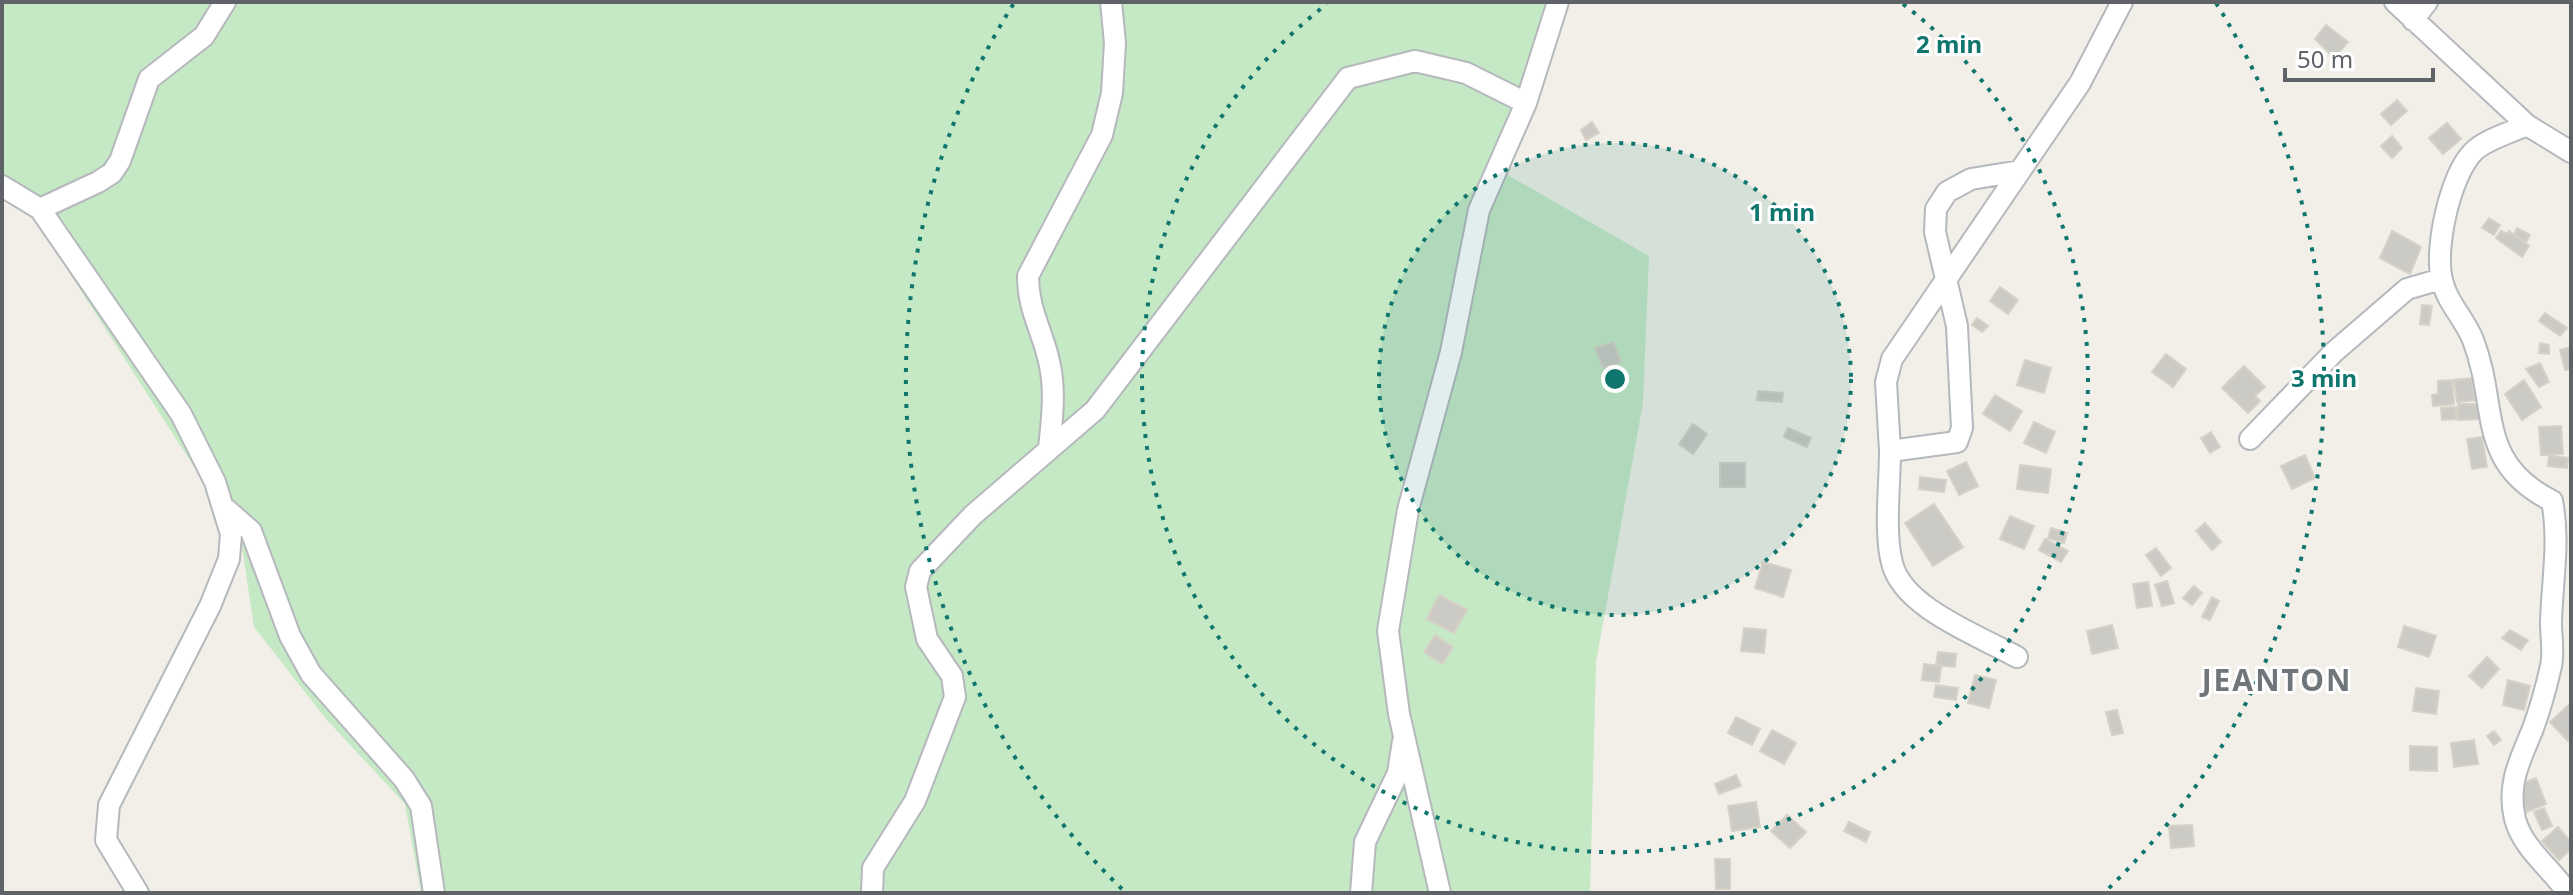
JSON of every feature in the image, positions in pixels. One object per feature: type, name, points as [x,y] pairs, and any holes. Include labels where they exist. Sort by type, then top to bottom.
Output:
[{"type":"street","points":[[40,209],[112,173],[120,161],[149,79],[204,36],[225,2]]},
{"type":"street","points":[[1049,449],[1055,398],[1049,361],[1028,301],[1028,276],[1102,135],[1112,93],[1114,55],[1111,2]]},
{"type":"street","points":[[1440,893],[1405,736],[1388,631],[1408,510],[1451,352],[1479,210],[1526,103],[1558,2]]},
{"type":"street","points":[[2017,657],[1911,598],[1897,579],[1891,560],[1888,370],[1947,277],[2080,83],[2122,2]]},
{"type":"street","points":[[2395,2],[2527,125],[2571,152]]},
{"type":"street","points":[[2413,20],[2427,2]]},
{"type":"street","points":[[872,893],[873,868],[915,801],[955,697],[952,676],[927,639],[916,587],[920,571],[973,515],[1095,410],[1348,78],[1415,61],[1466,73],[1526,103]]},
{"type":"street","points":[[2527,125],[2473,151],[2451,191],[2441,279],[2453,308],[2472,338],[2493,437],[2513,476],[2552,501],[2558,531],[2551,622],[2552,661],[2533,730],[2514,774],[2511,795],[2516,822],[2528,848],[2551,869],[2568,893]]},
{"type":"street","points":[[1890,451],[1957,442],[1962,428],[1957,326],[1935,218],[1947,192],[1971,179],[2020,171]]},
{"type":"street","points":[[2,186],[40,209],[181,414],[226,509],[231,534],[229,559],[210,606],[109,805],[106,840],[138,893]]},
{"type":"street","points":[[2250,439],[2334,352],[2407,289],[2441,279]]},
{"type":"street","points":[[226,509],[251,531],[285,623],[311,674],[404,779],[421,806],[434,893]]},
{"type":"street","points":[[1361,893],[1365,842],[1398,773],[1405,736]]},
{"type":"green space","points":[[2,2],[1568,2],[1499,170],[1649,256],[1643,403],[1596,662],[1590,893],[421,893],[405,804],[326,719],[254,627],[241,540],[24,202],[2,185]]},
{"type":"building","points":[[2326,25],[2348,42],[2334,58],[2315,39]]},
{"type":"building","points":[[2397,100],[2407,111],[2391,125],[2381,114]]},
{"type":"building","points":[[1592,122],[1599,133],[1586,140],[1581,130]]},
{"type":"building","points":[[2447,123],[2461,139],[2443,154],[2429,138]]},
{"type":"building","points":[[2392,136],[2402,148],[2392,158],[2381,146]]},
{"type":"building","points":[[2489,218],[2500,225],[2494,235],[2482,228]]},
{"type":"building","points":[[2517,228],[2530,235],[2526,242],[2514,235]]},
{"type":"building","points":[[2392,231],[2421,247],[2410,274],[2380,258]]},
{"type":"building","points":[[2501,231],[2507,234],[2509,231],[2529,246],[2522,257],[2496,238]]},
{"type":"building","points":[[2000,287],[2018,300],[2008,314],[1990,301]]},
{"type":"building","points":[[2422,305],[2432,306],[2429,325],[2420,324]]},
{"type":"building","points":[[2545,313],[2567,328],[2560,336],[2539,321]]},
{"type":"building","points":[[1977,318],[1988,326],[1982,332],[1972,325]]},
{"type":"building","points":[[1613,342],[1621,362],[1603,368],[1595,348]]},
{"type":"building","points":[[2540,343],[2549,345],[2549,354],[2539,353]]},
{"type":"building","points":[[2571,347],[2571,369],[2565,370],[2560,350]]},
{"type":"building","points":[[2166,354],[2186,369],[2173,387],[2152,372]]},
{"type":"building","points":[[2025,360],[2051,368],[2044,393],[2017,385]]},
{"type":"building","points":[[2540,363],[2549,382],[2539,387],[2526,369]]},
{"type":"building","points":[[2244,366],[2265,387],[2255,396],[2260,401],[2248,413],[2222,388]]},
{"type":"building","points":[[2472,378],[2475,400],[2457,402],[2454,380]]},
{"type":"building","points":[[2452,380],[2454,404],[2433,406],[2432,395],[2438,394],[2438,381]]},
{"type":"building","points":[[2524,380],[2541,407],[2522,420],[2505,394]]},
{"type":"building","points":[[1758,391],[1783,393],[1782,402],[1757,400]]},
{"type":"building","points":[[1995,395],[2022,411],[2010,431],[1983,414]]},
{"type":"building","points":[[2458,404],[2480,404],[2480,419],[2458,420]]},
{"type":"building","points":[[2456,407],[2456,419],[2442,420],[2441,408]]},
{"type":"building","points":[[2034,422],[2055,432],[2046,453],[2024,443]]},
{"type":"building","points":[[1693,424],[1707,434],[1693,454],[1679,444]]},
{"type":"building","points":[[2561,426],[2563,454],[2541,455],[2539,427]]},
{"type":"building","points":[[1788,428],[1811,438],[1807,447],[1784,437]]},
{"type":"building","points":[[2211,432],[2220,447],[2210,453],[2201,438]]},
{"type":"building","points":[[2482,437],[2487,467],[2472,469],[2467,439]]},
{"type":"building","points":[[2305,455],[2315,478],[2292,489],[2281,466]]},
{"type":"building","points":[[2549,456],[2568,458],[2567,468],[2548,466]]},
{"type":"building","points":[[1966,462],[1978,486],[1959,495],[1947,471]]},
{"type":"building","points":[[1720,463],[1745,463],[1745,487],[1720,487]]},
{"type":"building","points":[[2020,465],[2051,469],[2048,493],[2017,489]]},
{"type":"building","points":[[1920,477],[1946,480],[1944,492],[1919,489]]},
{"type":"building","points":[[1934,504],[1963,547],[1933,566],[1905,523]]},
{"type":"building","points":[[2010,516],[2034,526],[2024,549],[2000,539]]},
{"type":"building","points":[[2205,523],[2221,542],[2212,550],[2196,531]]},
{"type":"building","points":[[2051,528],[2067,533],[2064,543],[2048,538]]},
{"type":"building","points":[[2045,539],[2068,551],[2061,562],[2039,550]]},
{"type":"building","points":[[2156,548],[2171,568],[2161,576],[2146,555]]},
{"type":"building","points":[[1763,562],[1791,570],[1783,597],[1755,588]]},
{"type":"building","points":[[2167,581],[2174,603],[2162,606],[2155,585]]},
{"type":"building","points":[[2148,582],[2152,606],[2137,608],[2133,584]]},
{"type":"building","points":[[2194,586],[2202,593],[2192,605],[2183,598]]},
{"type":"building","points":[[1439,595],[1467,610],[1454,633],[1427,619]]},
{"type":"building","points":[[2212,597],[2219,601],[2210,620],[2202,617]]},
{"type":"building","points":[[2112,625],[2118,648],[2092,654],[2087,631]]},
{"type":"building","points":[[2404,626],[2436,636],[2429,657],[2398,647]]},
{"type":"building","points":[[1744,628],[1766,630],[1764,653],[1741,651]]},
{"type":"building","points":[[2510,630],[2528,640],[2521,650],[2502,638]]},
{"type":"building","points":[[1435,635],[1453,647],[1442,664],[1424,652]]},
{"type":"building","points":[[1938,652],[1956,654],[1955,667],[1936,665]]},
{"type":"building","points":[[2487,657],[2499,669],[2482,688],[2469,676]]},
{"type":"building","points":[[1924,664],[1941,666],[1939,682],[1922,680]]},
{"type":"building","points":[[1975,675],[1996,680],[1989,708],[1968,703]]},
{"type":"building","points":[[2508,680],[2530,686],[2524,710],[2503,705]]},
{"type":"building","points":[[1936,685],[1958,688],[1956,700],[1934,697]]},
{"type":"building","points":[[2416,688],[2439,691],[2436,714],[2413,711]]},
{"type":"building","points":[[2571,703],[2571,738],[2568,741],[2550,722]]},
{"type":"building","points":[[2117,710],[2123,733],[2112,735],[2106,712]]},
{"type":"building","points":[[1736,717],[1760,729],[1752,745],[1728,733]]},
{"type":"building","points":[[1772,730],[1796,743],[1784,764],[1760,751]]},
{"type":"building","points":[[2494,731],[2501,740],[2494,745],[2487,736]]},
{"type":"building","points":[[2474,740],[2478,764],[2454,767],[2451,743]]},
{"type":"building","points":[[2410,746],[2437,747],[2437,771],[2410,770]]},
{"type":"building","points":[[1736,775],[1741,786],[1719,794],[1715,784]]},
{"type":"building","points":[[2536,778],[2546,804],[2527,812],[2517,785]]},
{"type":"building","points":[[1756,802],[1760,827],[1732,831],[1728,806]]},
{"type":"building","points":[[2544,808],[2552,826],[2542,830],[2534,812]]},
{"type":"building","points":[[1787,815],[1806,832],[1790,848],[1771,831]]},
{"type":"building","points":[[1849,822],[1870,832],[1866,842],[1844,831]]},
{"type":"building","points":[[2192,825],[2194,846],[2171,848],[2169,826]]},
{"type":"building","points":[[2558,827],[2571,842],[2571,849],[2559,860],[2542,841]]},
{"type":"building","points":[[1715,859],[1730,859],[1730,889],[1716,889]]},
{"type":"district","name":"JEANTON","points":[[2277,679]]}]
